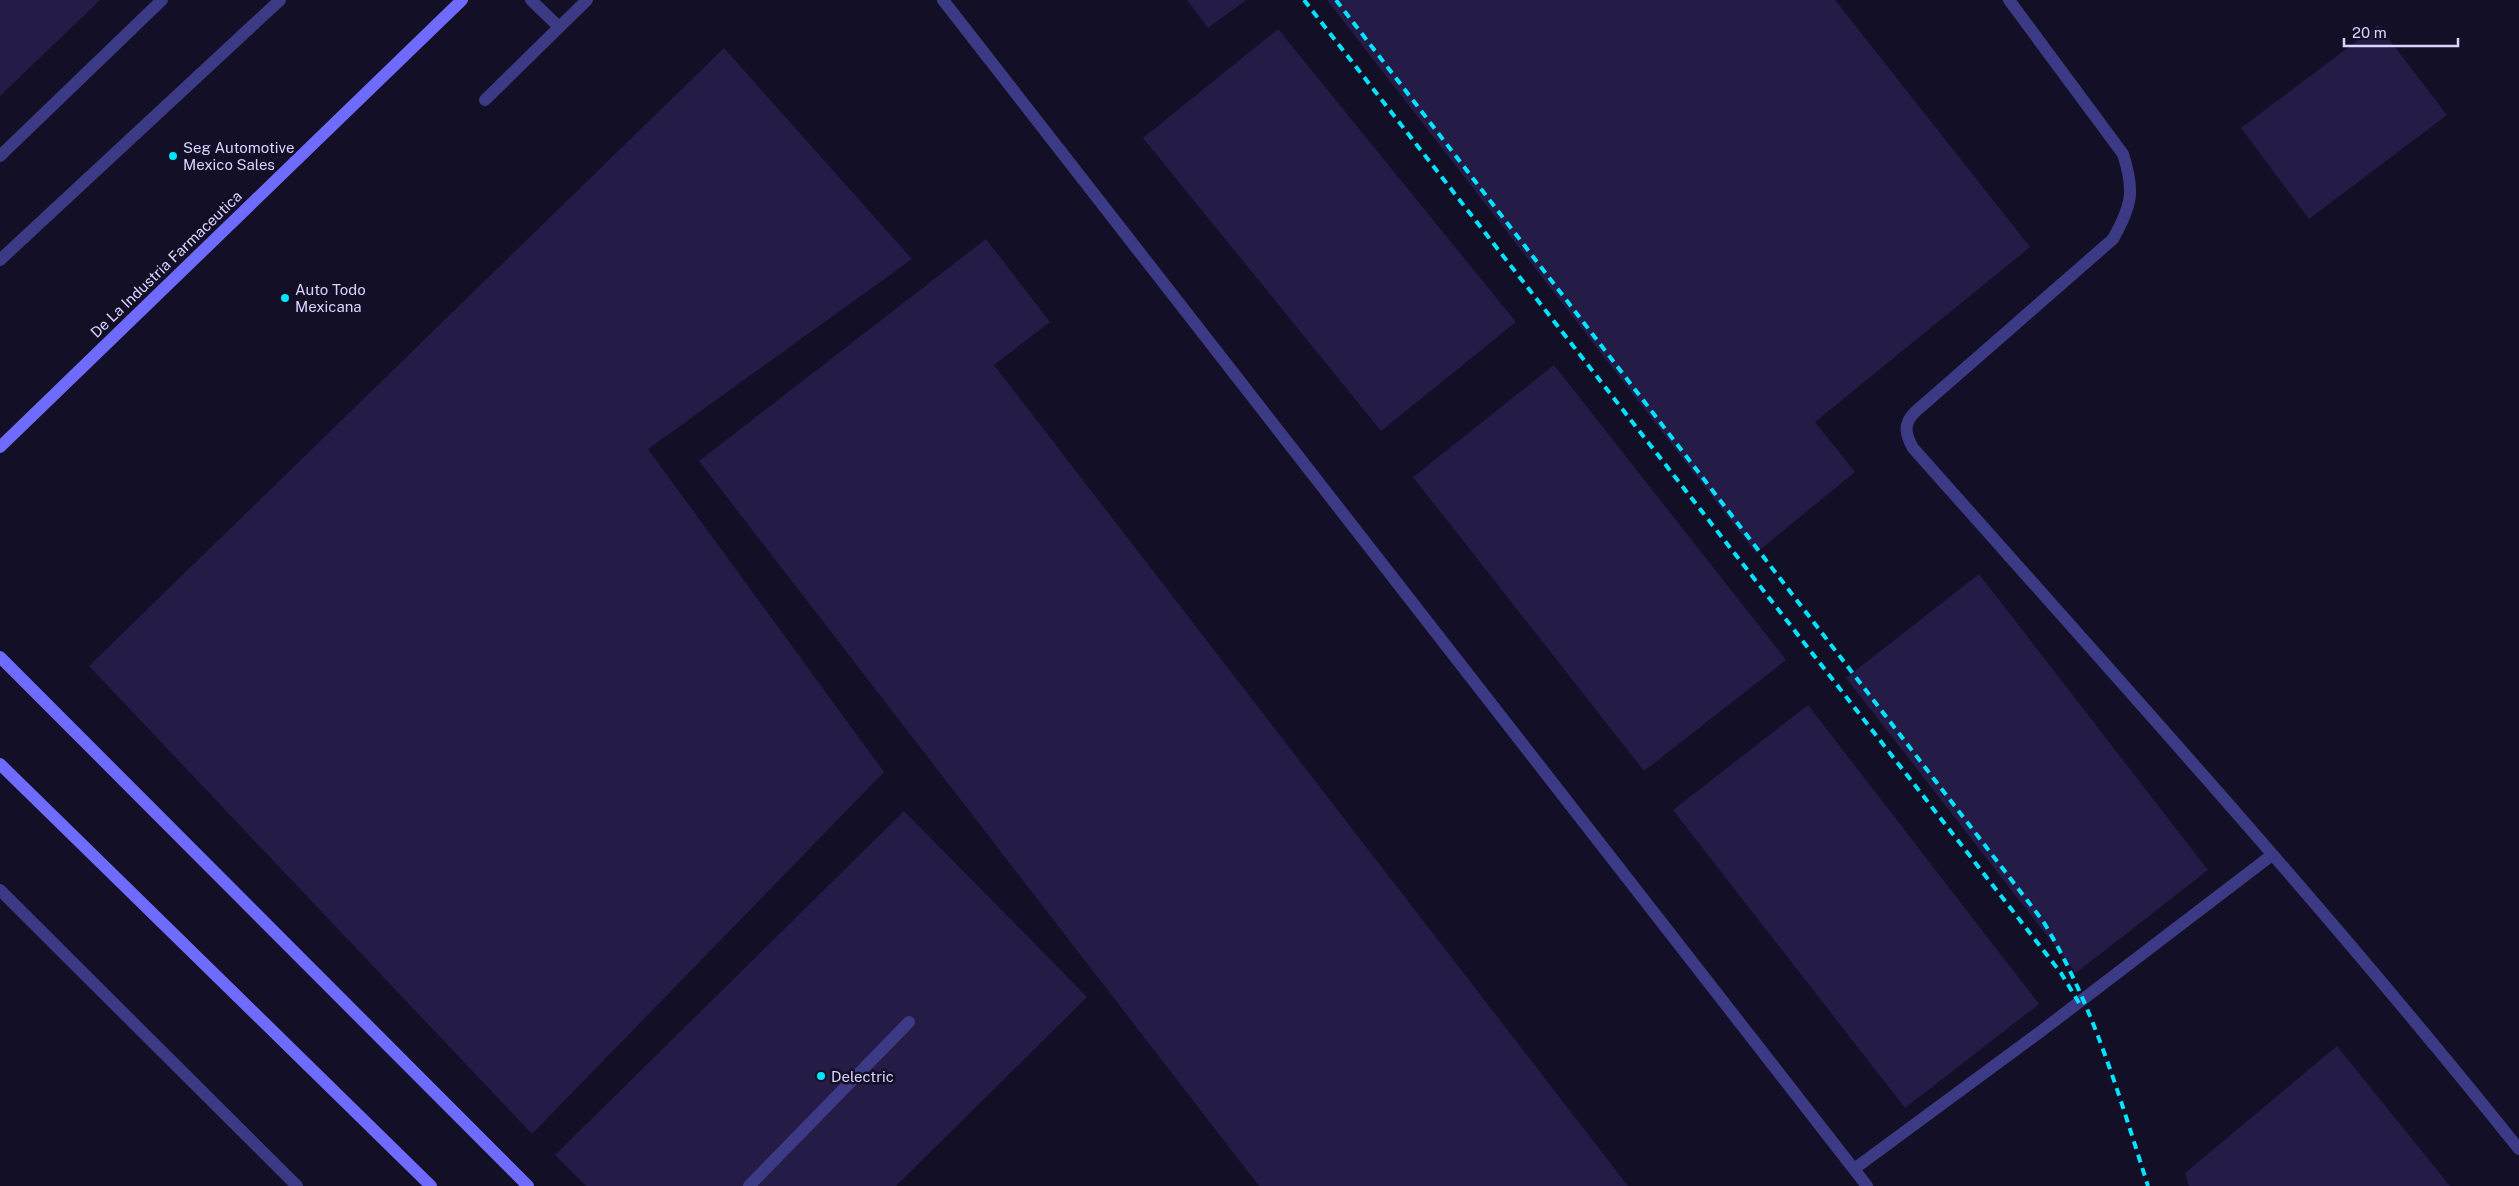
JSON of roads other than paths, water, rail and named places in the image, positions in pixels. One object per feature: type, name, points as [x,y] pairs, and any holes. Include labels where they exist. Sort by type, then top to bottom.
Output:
[{"type":"main road","name":"De La Industria Farmaceutica","points":[[0,447],[462,0]]},
{"type":"main road","points":[[0,657],[528,1186]]},
{"type":"main road","points":[[0,764],[431,1186]]},
{"type":"lane","points":[[0,156],[162,0]]},
{"type":"lane","points":[[0,260],[280,0]]},
{"type":"lane","points":[[531,0],[558,26]]},
{"type":"lane","points":[[485,100],[558,26],[587,0]]},
{"type":"lane","points":[[943,0],[1867,1186]]},
{"type":"lane","points":[[2009,0],[2122,154],[2128,172],[2131,194],[2127,214],[2114,239],[1908,418],[1906,434],[1920,455],[2272,854],[2446,1057],[2519,1149]]},
{"type":"lane","points":[[1854,1169],[2040,1032],[2272,854]]},
{"type":"lane","points":[[0,890],[297,1186]]},
{"type":"lane","points":[[749,1186],[909,1022]]},
{"type":"railway","points":[[1304,0],[2061,973],[2079,1003]]},
{"type":"railway","points":[[1336,0],[2043,921],[2061,952],[2091,1017],[2148,1186]]},
{"type":"place","name":"Seg Automotive Mexico Sales","points":[[173,156]]},
{"type":"place","name":"Auto Todo Mexicana","points":[[285,298]]},
{"type":"place","name":"Delectric","points":[[821,1076]]}]
